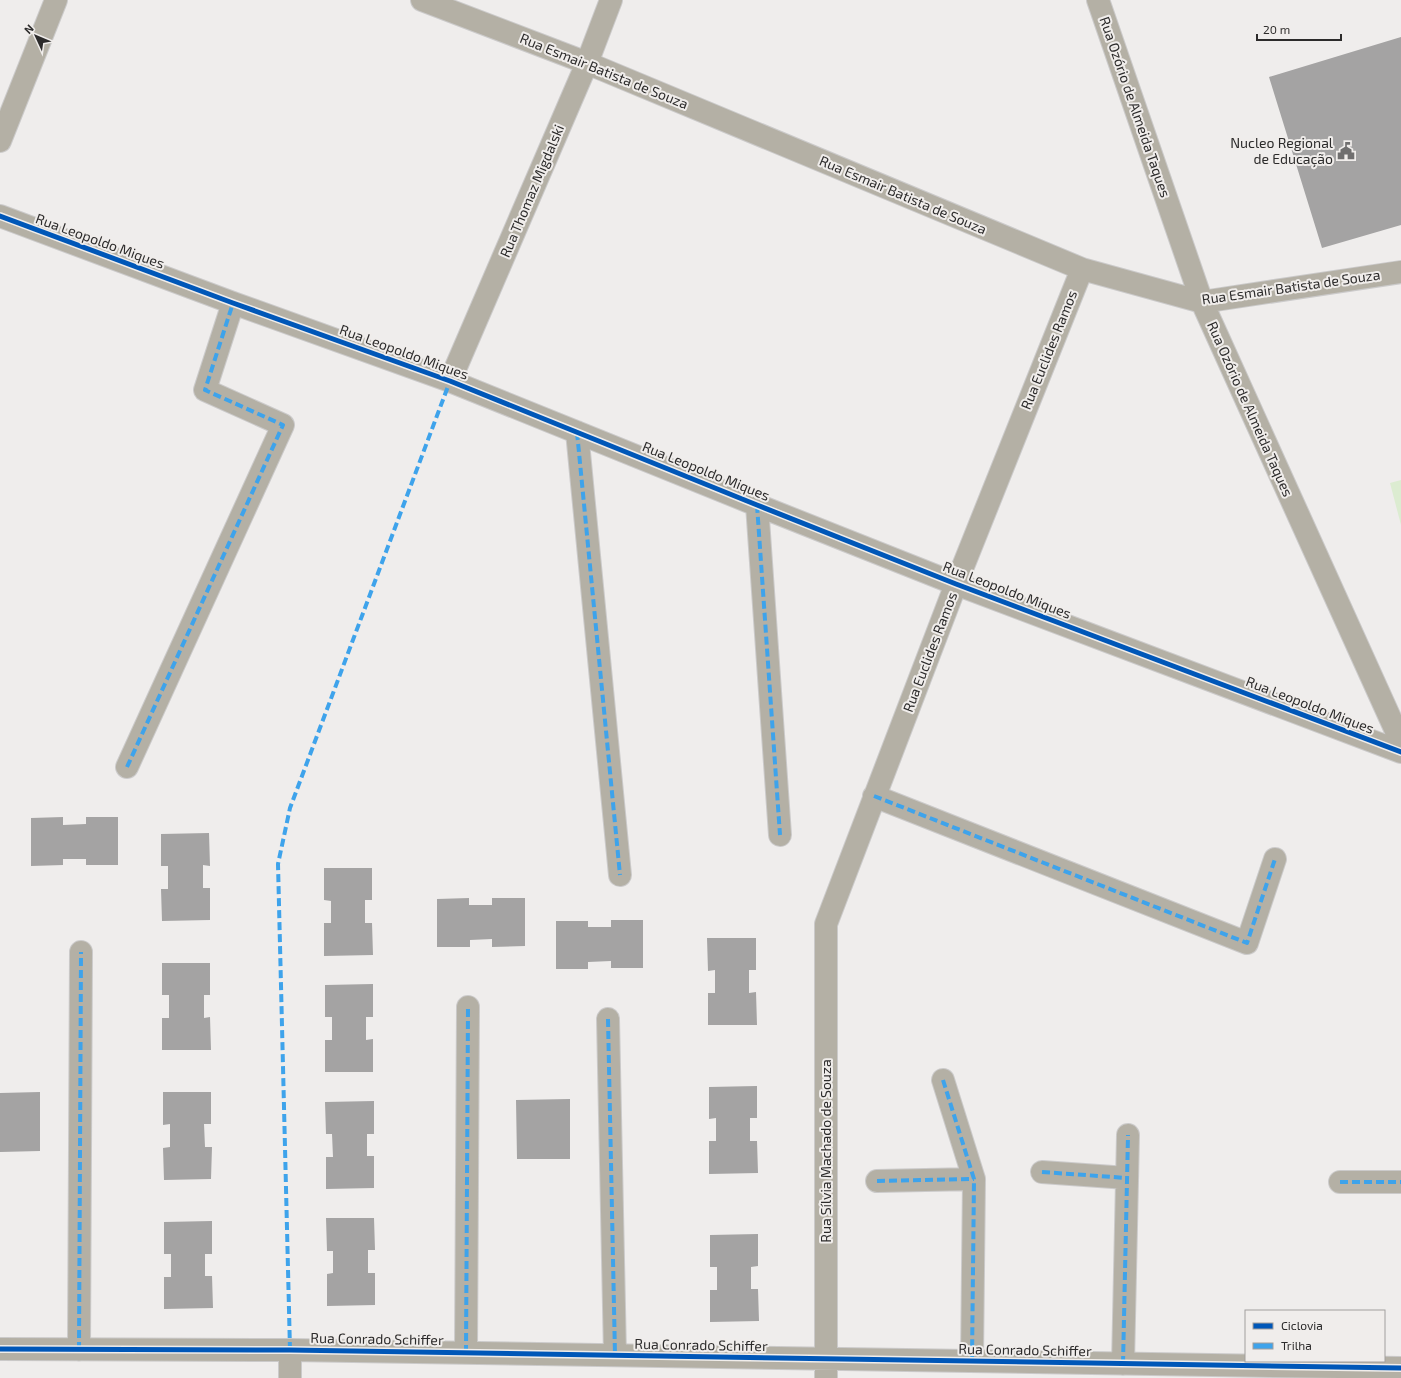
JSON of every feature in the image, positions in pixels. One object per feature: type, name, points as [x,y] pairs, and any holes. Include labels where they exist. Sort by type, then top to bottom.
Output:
[{"type":"street","points":[[0,141],[56,0]]},
{"type":"street","name":"Rua Esmair Batista de Souza","points":[[422,0],[587,63],[1082,269],[1202,302],[1401,272]]},
{"type":"street","name":"Rua Thomaz Migdalski","points":[[450,381],[587,63],[611,0]]},
{"type":"street","name":"Rua Ozório de Almeida Taques","points":[[1098,0],[1202,302],[1401,742]]},
{"type":"street","name":"Rua Leopoldo Miques","points":[[0,216],[233,303],[450,381],[956,584],[1401,752]]},
{"type":"street","name":"Rua Euclides Ramos","points":[[826,924],[956,584],[1082,269]]},
{"type":"street","points":[[127,767],[283,425],[205,390],[233,303]]},
{"type":"street","points":[[577,432],[620,875]]},
{"type":"street","points":[[757,505],[780,835]]},
{"type":"street","points":[[874,796],[1247,943],[1275,859]]},
{"type":"street","name":"Rua Sílvia Machado de Souza","points":[[826,924],[826,1368]]},
{"type":"street","points":[[79,1350],[82,952]]},
{"type":"street","points":[[466,1353],[468,1007]]},
{"type":"street","points":[[608,1019],[615,1355]]},
{"type":"street","points":[[943,1080],[974,1180],[972,1361]]},
{"type":"street","points":[[1122,1364],[1128,1135]]},
{"type":"street","points":[[1042,1172],[1127,1178]]},
{"type":"street","points":[[877,1181],[974,1180]]},
{"type":"street","points":[[1340,1182],[1401,1182]]},
{"type":"street","name":"Rua Conrado Schiffer","points":[[0,1349],[290,1350],[615,1355],[826,1368],[972,1361],[1401,1368]]},
{"type":"street","points":[[290,1350],[290,1378]]},
{"type":"green space","points":[[1401,480],[1401,525],[1390,483]]},
{"type":"building","name":"Nucleo Regional de Educação","points":[[1401,37],[1401,225],[1322,248],[1269,77]]},
{"type":"building","points":[[63,817],[63,825],[86,824],[86,817],[118,817],[118,865],[86,865],[86,859],[63,859],[63,865],[31,866],[31,818]]},
{"type":"building","points":[[209,833],[210,866],[203,865],[203,888],[210,888],[210,920],[162,921],[161,889],[168,889],[168,866],[161,866],[161,834]]},
{"type":"building","points":[[324,868],[372,868],[372,900],[365,900],[365,923],[372,923],[373,955],[324,956],[324,923],[331,923],[331,901],[324,900]]},
{"type":"building","points":[[469,898],[469,905],[492,905],[492,898],[525,898],[525,946],[492,947],[492,939],[470,940],[470,947],[437,947],[437,899]]},
{"type":"building","points":[[611,920],[643,920],[643,968],[611,968],[611,961],[588,962],[588,969],[556,969],[556,921],[588,921],[588,927],[611,927]]},
{"type":"building","points":[[707,938],[756,938],[756,970],[749,970],[749,993],[756,992],[757,1025],[708,1025],[708,993],[715,993],[715,970],[708,971]]},
{"type":"building","points":[[162,963],[210,963],[210,995],[204,995],[204,1018],[210,1017],[211,1050],[162,1050],[162,1018],[169,1018],[169,995],[162,995]]},
{"type":"building","points":[[373,984],[373,1017],[366,1017],[366,1040],[373,1039],[373,1072],[325,1072],[325,1040],[332,1040],[332,1017],[325,1017],[325,985]]},
{"type":"building","points":[[757,1086],[757,1118],[750,1118],[750,1141],[757,1141],[758,1173],[709,1174],[709,1141],[716,1141],[716,1118],[709,1119],[709,1087]]},
{"type":"building","points":[[40,1092],[40,1151],[0,1152],[0,1093]]},
{"type":"building","points":[[163,1092],[211,1092],[211,1124],[204,1124],[205,1147],[212,1147],[211,1179],[164,1180],[163,1148],[170,1147],[170,1124],[163,1125]]},
{"type":"building","points":[[570,1099],[570,1159],[517,1159],[516,1100]]},
{"type":"building","points":[[374,1101],[374,1134],[367,1134],[367,1156],[374,1156],[374,1188],[326,1189],[326,1157],[333,1157],[332,1134],[326,1134],[325,1102]]},
{"type":"building","points":[[326,1218],[374,1218],[375,1250],[368,1250],[368,1273],[375,1273],[375,1305],[327,1306],[327,1274],[333,1273],[333,1251],[327,1251]]},
{"type":"building","points":[[212,1221],[212,1254],[205,1254],[205,1276],[212,1276],[213,1308],[164,1309],[164,1277],[171,1277],[171,1254],[164,1254],[164,1222]]},
{"type":"building","points":[[758,1234],[758,1266],[751,1267],[751,1289],[758,1289],[759,1321],[710,1322],[710,1290],[717,1290],[717,1267],[710,1267],[710,1235]]},
{"type":"marked path","points":[[127,767],[283,425],[205,390],[233,303]]},
{"type":"marked path","points":[[290,1350],[278,864],[290,808],[450,381]]},
{"type":"marked path","points":[[577,432],[620,875]]},
{"type":"marked path","points":[[757,505],[780,835]]},
{"type":"marked path","points":[[874,796],[1247,943],[1275,859]]},
{"type":"marked path","points":[[79,1350],[81,952]]},
{"type":"marked path","points":[[466,1353],[468,1007]]},
{"type":"marked path","points":[[608,1019],[615,1355]]},
{"type":"marked path","points":[[943,1080],[974,1179],[972,1361]]},
{"type":"marked path","points":[[1123,1364],[1128,1135]]},
{"type":"marked path","points":[[1042,1172],[1127,1178]]},
{"type":"marked path","points":[[877,1181],[974,1179]]},
{"type":"marked path","points":[[1340,1182],[1401,1182]]},
{"type":"cycle path","points":[[0,216],[233,303],[450,381],[956,584],[1401,752]]},
{"type":"cycle path","points":[[0,1349],[290,1350],[1401,1368]]},
{"type":"place","name":"Nucleo Regional de Educação","points":[[1346,151]]}]
